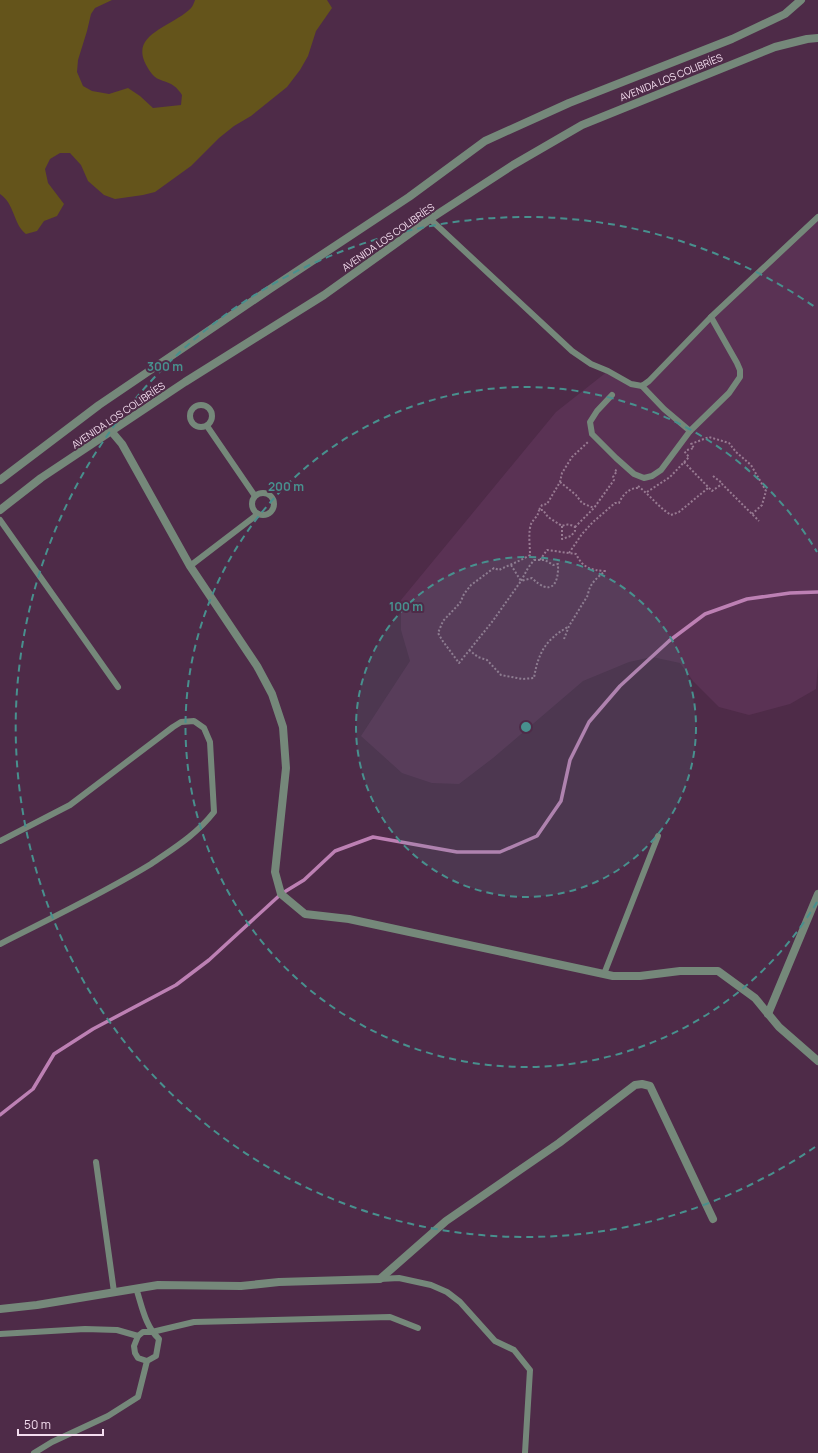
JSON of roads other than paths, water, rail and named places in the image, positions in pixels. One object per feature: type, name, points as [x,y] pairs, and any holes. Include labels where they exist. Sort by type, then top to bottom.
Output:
[{"type":"street","name":"AVENIDA LOS COLIBRÍES","points":[[0,480],[99,405],[270,288],[409,197],[484,141],[569,103],[732,39],[785,14],[800,0]]},
{"type":"street","name":"AVENIDA LOS COLIBRÍES","points":[[0,510],[41,478],[184,382],[324,295],[430,219],[513,165],[582,125],[775,47],[807,39],[818,38]]},
{"type":"street","points":[[111,431],[122,444],[190,566],[257,666],[272,694],[283,727],[286,768],[275,872],[281,894],[305,914],[349,919],[613,976],[640,976],[680,971],[718,971],[755,998],[779,1027],[818,1061]]},
{"type":"street","points":[[768,1014],[818,894]]},
{"type":"street","points":[[0,1309],[158,1285],[241,1286],[279,1282],[380,1279],[446,1221],[560,1143],[635,1085],[642,1084],[650,1086],[713,1219]]},
{"type":"lane","points":[[642,386],[649,381],[711,317],[818,217]]},
{"type":"lane","points":[[430,219],[572,351],[591,364],[608,371],[630,384],[642,386],[664,409],[690,431]]},
{"type":"lane","points":[[612,395],[597,411],[590,422],[592,434],[634,474],[644,478],[652,476],[661,470],[682,440],[729,393],[740,378],[738,363],[711,317]]},
{"type":"lane","points":[[207,426],[255,496]]},
{"type":"lane","points":[[262,492],[266,493],[273,498],[275,502],[273,510],[266,515],[258,514],[252,508],[255,496],[262,492]]},
{"type":"lane","points":[[190,566],[258,514]]},
{"type":"lane","points":[[0,520],[118,687]]},
{"type":"lane","points":[[0,841],[70,805],[181,722],[194,721],[204,728],[210,742],[214,812],[204,825],[183,843],[95,897],[0,944]]},
{"type":"lane","points":[[604,974],[658,836]]},
{"type":"lane","points":[[96,1162],[114,1292]]},
{"type":"lane","points":[[380,1279],[399,1278],[431,1285],[447,1292],[460,1302],[495,1341],[514,1350],[530,1370],[525,1453]]},
{"type":"lane","points":[[34,1453],[52,1442],[108,1416],[138,1397],[147,1361],[156,1356],[159,1339],[152,1332],[145,1317],[136,1288]]},
{"type":"lane","points":[[147,1361],[138,1358],[135,1352],[134,1346],[138,1336],[143,1332],[152,1332],[194,1322],[390,1317],[418,1328]]},
{"type":"lane","points":[[0,1334],[85,1329],[117,1330],[138,1336]]},
{"type":"waterway","points":[[0,1115],[33,1089],[54,1054],[93,1029],[176,985],[209,960],[281,894],[304,880],[335,851],[373,837],[457,852],[500,852],[537,836],[561,801],[570,760],[589,722],[620,686],[669,641],[705,614],[747,599],[790,593],[818,592]]}]
